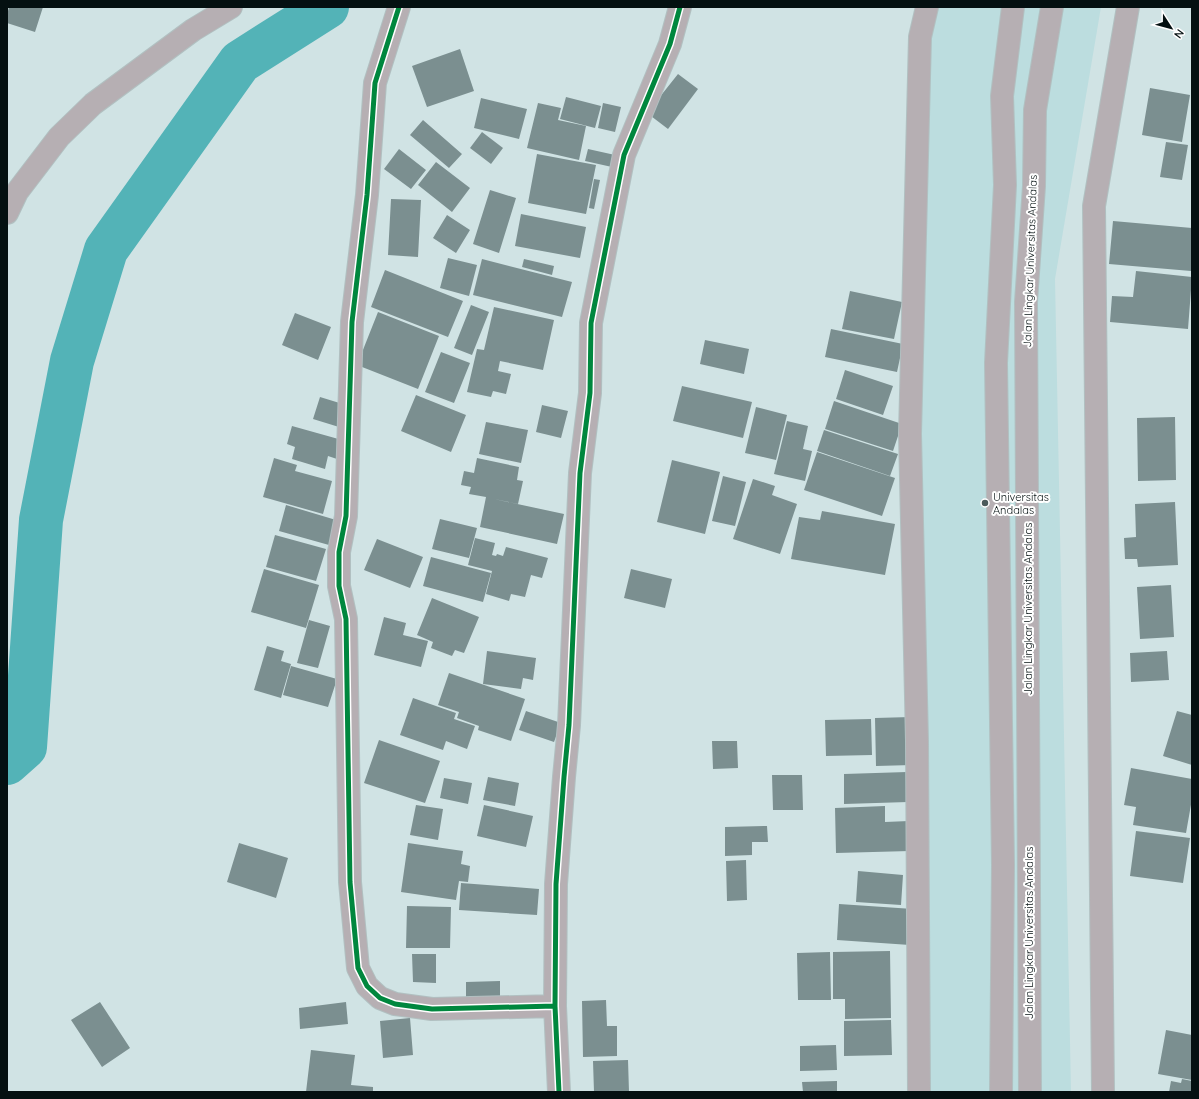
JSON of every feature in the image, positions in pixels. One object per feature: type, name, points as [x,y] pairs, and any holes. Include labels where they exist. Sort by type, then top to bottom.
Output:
[{"type":"street","points":[[7,213],[17,192],[59,137],[93,104],[193,30],[231,7]]},
{"type":"street","points":[[399,7],[375,83],[367,195],[352,322],[346,516],[339,552],[339,586],[346,619],[350,882],[358,968],[367,986],[380,998],[395,1004],[432,1009],[555,1006]]},
{"type":"street","points":[[560,1092],[555,1006],[556,884],[569,725],[580,474],[590,393],[591,323],[624,155],[670,44],[680,7]]},
{"type":"street","points":[[919,1092],[917,741],[910,434],[920,37],[927,7]]},
{"type":"street","points":[[1001,1092],[1003,865],[996,363],[1005,185],[1002,96],[1013,7]]},
{"type":"street","name":"Jalan Lingkar Universitas Andalas","points":[[1030,1092],[1026,302],[1034,186],[1035,110],[1052,7]]},
{"type":"street","points":[[1103,1092],[1094,206],[1128,7]]},
{"type":"shaded area","name":"Universitas Andalas","points":[[916,7],[1101,7],[1055,279],[1071,1092],[915,1092]]},
{"type":"building","points":[[9,7],[43,7],[35,32],[7,23]]},
{"type":"building","points":[[460,49],[474,91],[427,107],[412,66]]},
{"type":"building","points":[[678,74],[698,89],[668,129],[647,113]]},
{"type":"building","points":[[1150,88],[1190,95],[1182,142],[1142,135]]},
{"type":"building","points":[[566,97],[601,106],[595,128],[560,119]]},
{"type":"building","points":[[481,98],[527,109],[519,139],[474,128]]},
{"type":"building","points":[[538,103],[561,108],[558,120],[586,126],[579,160],[527,148]]},
{"type":"building","points":[[603,103],[621,107],[615,132],[598,128]]},
{"type":"building","points":[[423,120],[462,154],[449,168],[410,135]]},
{"type":"building","points":[[482,132],[503,148],[491,164],[470,148]]},
{"type":"building","points":[[1166,142],[1188,145],[1182,180],[1160,177]]},
{"type":"building","points":[[399,149],[426,170],[411,189],[384,169]]},
{"type":"building","points":[[588,149],[615,155],[612,167],[585,161]]},
{"type":"building","points":[[537,154],[596,165],[586,214],[528,203]]},
{"type":"building","points":[[436,162],[470,188],[452,212],[418,185]]},
{"type":"building","points":[[594,179],[600,180],[594,209],[589,208]]},
{"type":"building","points":[[490,190],[516,198],[499,253],[473,244]]},
{"type":"building","points":[[391,199],[421,200],[418,257],[388,255]]},
{"type":"building","points":[[521,214],[586,227],[580,258],[515,246]]},
{"type":"building","points":[[447,215],[470,230],[456,253],[433,238]]},
{"type":"building","points":[[1113,221],[1192,228],[1191,271],[1109,264]]},
{"type":"building","points":[[448,258],[477,265],[469,296],[440,288]]},
{"type":"building","points":[[482,259],[572,282],[562,317],[473,295]]},
{"type":"building","points":[[524,259],[554,266],[552,275],[522,267]]},
{"type":"building","points":[[385,270],[463,301],[448,337],[371,307]]},
{"type":"building","points":[[1136,271],[1192,277],[1188,329],[1110,322],[1112,296],[1133,297]]},
{"type":"building","points":[[850,291],[902,302],[894,339],[842,329]]},
{"type":"building","points":[[471,305],[489,312],[472,355],[454,348]]},
{"type":"building","points":[[494,307],[554,320],[543,370],[500,361],[498,371],[511,374],[506,394],[493,391],[491,397],[467,392],[477,349],[484,350]]},
{"type":"building","points":[[378,312],[439,336],[418,389],[357,365]]},
{"type":"building","points":[[295,313],[331,327],[318,360],[282,345]]},
{"type":"building","points":[[831,329],[903,344],[897,372],[825,357]]},
{"type":"building","points":[[705,340],[749,349],[744,374],[700,364]]},
{"type":"building","points":[[441,352],[470,363],[454,403],[425,392]]},
{"type":"building","points":[[845,370],[893,386],[883,415],[836,399]]},
{"type":"building","points":[[682,386],[752,402],[743,438],[673,421]]},
{"type":"building","points":[[416,395],[466,415],[451,452],[401,431]]},
{"type":"building","points":[[320,397],[346,405],[339,427],[313,419]]},
{"type":"building","points":[[834,401],[902,424],[893,451],[825,429]]},
{"type":"building","points":[[542,405],[568,411],[561,438],[536,432]]},
{"type":"building","points":[[756,407],[787,415],[776,460],[745,453]]},
{"type":"building","points":[[1175,417],[1176,480],[1138,481],[1137,418]]},
{"type":"building","points":[[787,421],[808,426],[803,449],[812,451],[805,481],[774,474]]},
{"type":"building","points":[[486,422],[528,430],[521,463],[479,454]]},
{"type":"building","points":[[292,426],[342,440],[337,459],[328,456],[325,469],[292,459],[295,447],[287,444]]},
{"type":"building","points":[[824,430],[898,454],[890,476],[817,451]]},
{"type":"building","points":[[817,452],[895,478],[882,516],[804,490]]},
{"type":"building","points":[[274,458],[297,465],[295,471],[332,481],[323,514],[263,497]]},
{"type":"building","points":[[477,458],[519,467],[517,480],[523,481],[518,504],[494,499],[564,514],[557,544],[480,527],[486,497],[469,494],[471,487],[461,485],[464,471],[474,473]]},
{"type":"building","points":[[672,460],[720,472],[705,534],[657,522]]},
{"type":"building","points":[[723,476],[746,482],[735,526],[712,521]]},
{"type":"building","points":[[753,479],[775,486],[772,495],[797,504],[780,554],[733,539]]},
{"type":"building","points":[[1175,502],[1178,565],[1138,567],[1137,559],[1125,559],[1124,538],[1136,537],[1135,504]]},
{"type":"building","points":[[286,505],[336,520],[329,545],[279,531]]},
{"type":"building","points":[[822,511],[895,524],[885,575],[791,559],[799,517],[820,520]]},
{"type":"building","points":[[440,519],[477,528],[469,558],[432,549]]},
{"type":"building","points":[[275,535],[326,549],[316,581],[266,567]]},
{"type":"building","points":[[475,538],[495,543],[492,555],[496,556],[497,554],[503,556],[506,547],[548,558],[542,578],[531,575],[525,597],[511,594],[509,601],[486,594],[492,571],[468,565]]},
{"type":"building","points":[[377,539],[423,557],[410,588],[364,570]]},
{"type":"building","points":[[431,557],[491,573],[483,602],[423,586]]},
{"type":"building","points":[[264,569],[319,585],[306,628],[251,612]]},
{"type":"building","points":[[631,569],[672,579],[665,608],[624,598]]},
{"type":"building","points":[[1171,585],[1174,637],[1140,639],[1137,587]]},
{"type":"building","points":[[432,598],[479,617],[464,653],[455,650],[452,656],[431,648],[433,642],[417,635]]},
{"type":"building","points":[[384,617],[406,623],[403,635],[428,641],[421,667],[374,655]]},
{"type":"building","points":[[309,620],[330,626],[318,668],[297,663]]},
{"type":"building","points":[[267,646],[284,651],[281,661],[291,664],[281,698],[254,690]]},
{"type":"building","points":[[487,651],[536,658],[533,680],[523,678],[521,689],[483,684]]},
{"type":"building","points":[[1167,651],[1169,680],[1131,682],[1130,653]]},
{"type":"building","points":[[291,666],[337,679],[328,707],[283,695]]},
{"type":"building","points":[[449,673],[525,699],[511,741],[478,730],[479,726],[457,718],[459,712],[438,705]]},
{"type":"building","points":[[413,698],[456,713],[454,719],[475,726],[467,749],[446,741],[443,750],[400,735]]},
{"type":"building","points":[[526,711],[561,723],[554,742],[519,730]]},
{"type":"building","points":[[1177,711],[1192,715],[1192,765],[1163,756]]},
{"type":"building","points":[[911,717],[912,765],[876,766],[875,718]]},
{"type":"building","points":[[871,719],[872,755],[826,756],[825,720]]},
{"type":"building","points":[[379,740],[440,761],[425,803],[364,783]]},
{"type":"building","points":[[712,741],[737,741],[738,768],[713,769]]},
{"type":"building","points":[[1131,768],[1192,779],[1192,799],[1186,833],[1133,825],[1136,807],[1124,805]]},
{"type":"building","points":[[907,772],[908,802],[844,804],[844,774]]},
{"type":"building","points":[[772,775],[802,775],[803,810],[773,810]]},
{"type":"building","points":[[488,777],[519,783],[515,806],[483,800]]},
{"type":"building","points":[[444,778],[472,783],[468,804],[440,798]]},
{"type":"building","points":[[416,805],[443,809],[438,840],[410,835]]},
{"type":"building","points":[[484,805],[533,816],[526,847],[477,836]]},
{"type":"building","points":[[885,806],[885,822],[909,821],[910,851],[836,853],[835,808]]},
{"type":"building","points":[[767,826],[768,842],[752,842],[752,855],[725,856],[725,827]]},
{"type":"building","points":[[1136,831],[1190,838],[1183,883],[1130,876]]},
{"type":"building","points":[[239,843],[288,858],[276,898],[227,882]]},
{"type":"building","points":[[408,843],[463,851],[461,864],[470,866],[468,882],[459,881],[456,900],[401,892]]},
{"type":"building","points":[[746,860],[747,900],[727,901],[726,861]]},
{"type":"building","points":[[858,871],[903,875],[901,905],[856,902]]},
{"type":"building","points":[[461,883],[539,889],[537,915],[459,910]]},
{"type":"building","points":[[839,904],[913,909],[910,945],[837,940]]},
{"type":"building","points":[[407,906],[451,907],[450,948],[406,948]]},
{"type":"building","points":[[890,951],[891,1018],[845,1019],[845,999],[833,999],[833,952]]},
{"type":"building","points":[[830,952],[831,1000],[798,1000],[797,953]]},
{"type":"building","points":[[412,954],[436,954],[436,983],[413,982]]},
{"type":"building","points":[[500,981],[500,1004],[466,1004],[466,982]]},
{"type":"building","points":[[606,1000],[607,1026],[617,1026],[617,1056],[583,1057],[582,1001]]},
{"type":"building","points":[[100,1002],[130,1048],[102,1067],[71,1020]]},
{"type":"building","points":[[346,1002],[348,1024],[300,1029],[299,1008]]},
{"type":"building","points":[[410,1018],[413,1055],[383,1058],[380,1021]]},
{"type":"building","points":[[891,1020],[892,1055],[844,1056],[844,1021]]},
{"type":"building","points":[[1166,1030],[1192,1035],[1192,1080],[1158,1074]]},
{"type":"building","points":[[836,1045],[837,1070],[800,1071],[800,1046]]},
{"type":"building","points":[[311,1050],[355,1055],[351,1085],[373,1087],[373,1092],[306,1092]]},
{"type":"building","points":[[628,1060],[629,1092],[594,1092],[593,1061]]},
{"type":"building","points":[[1182,1079],[1192,1081],[1192,1092],[1169,1092],[1171,1081],[1181,1083]]},
{"type":"building","points":[[837,1081],[837,1092],[803,1092],[802,1082]]},
{"type":"waterway","points":[[7,763],[25,747],[41,520],[72,361],[106,250],[240,62],[327,7]]},
{"type":"cycle path","points":[[399,7],[375,83],[367,195],[352,322],[346,516],[339,552],[339,586],[346,619],[350,882],[358,968],[367,986],[380,998],[395,1004],[432,1009],[555,1006]]},
{"type":"cycle path","points":[[559,1092],[555,1006],[556,884],[569,725],[580,473],[590,393],[591,323],[624,155],[670,44],[680,7]]},
{"type":"place","name":"Universitas Andalas","points":[[985,503]]}]
